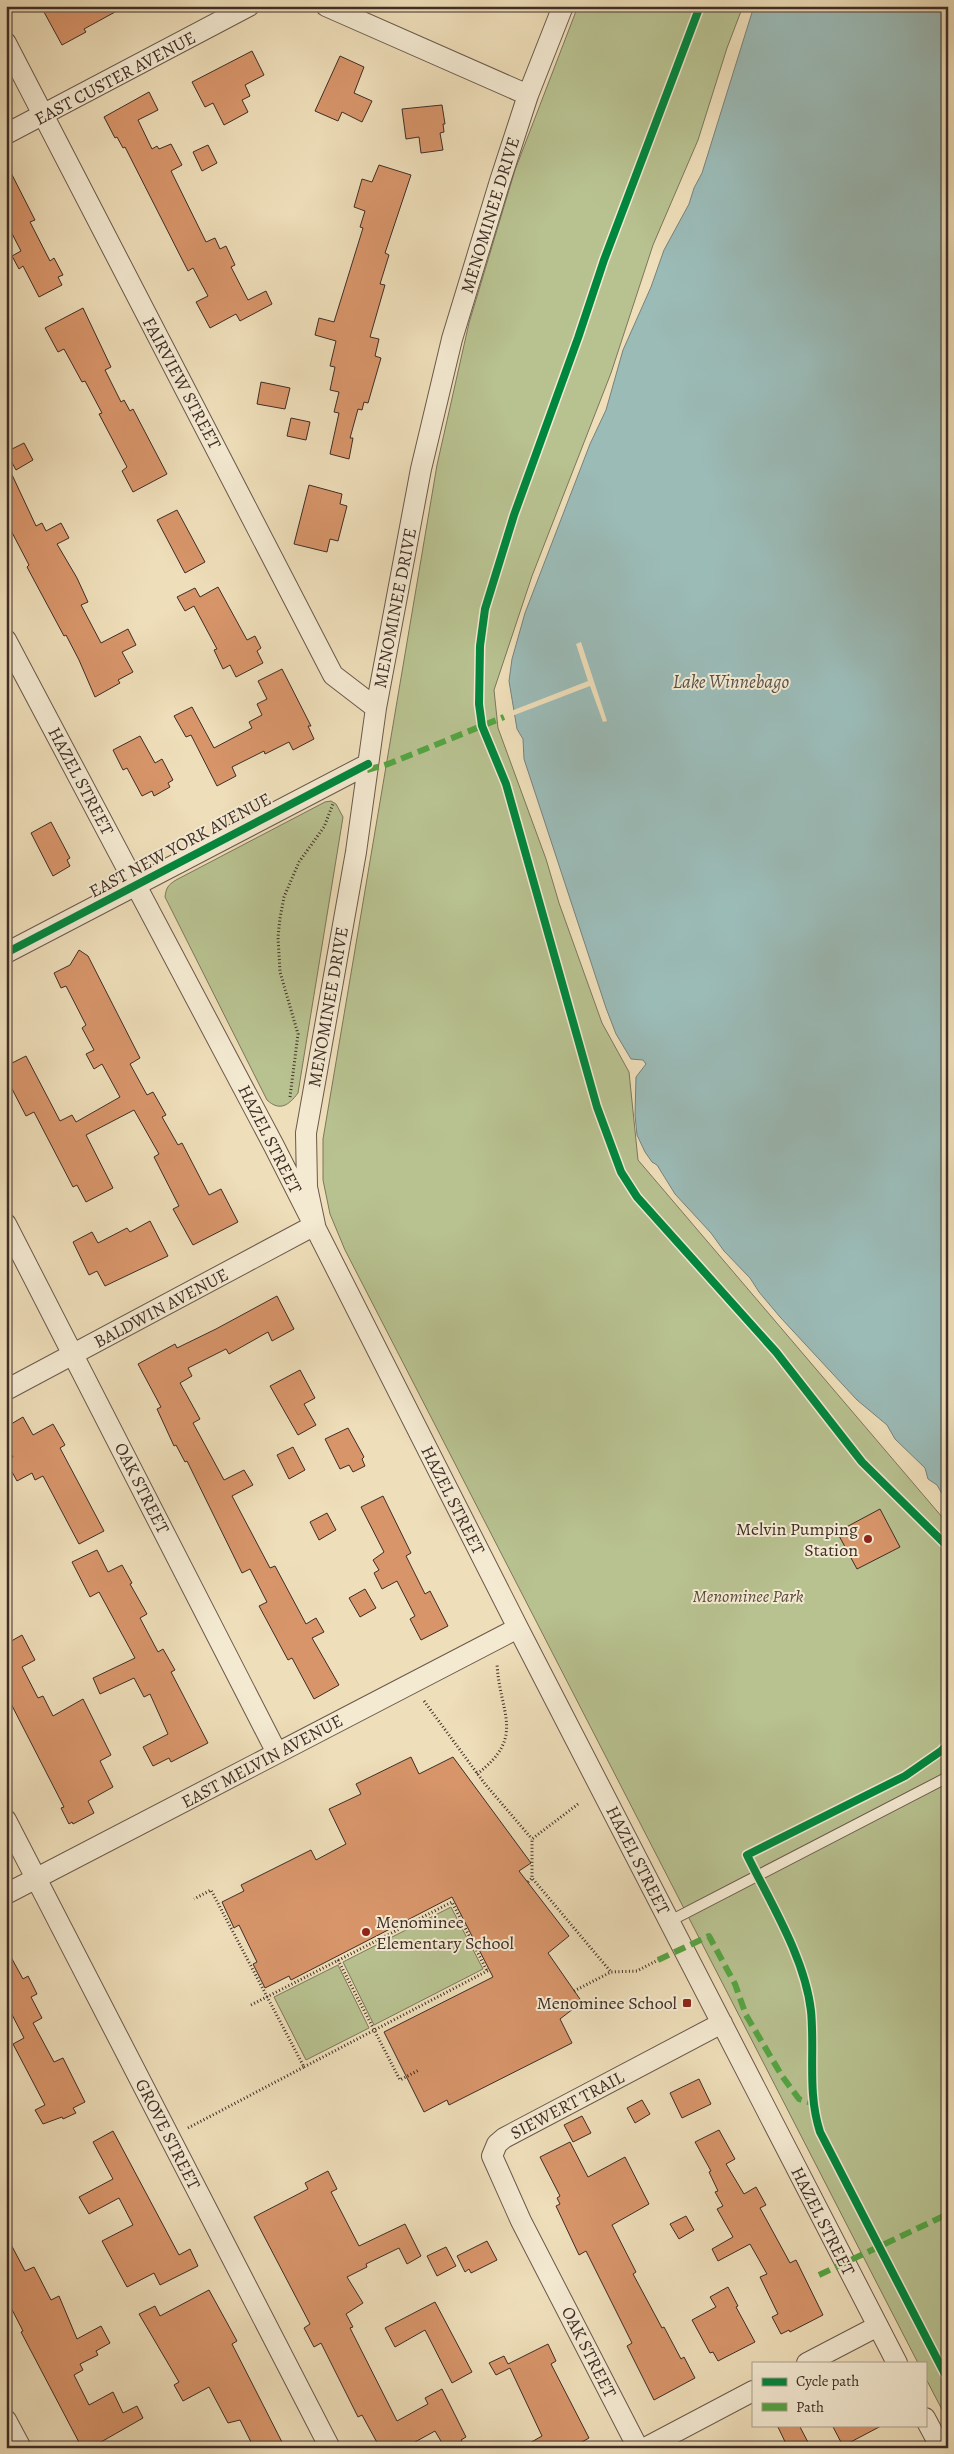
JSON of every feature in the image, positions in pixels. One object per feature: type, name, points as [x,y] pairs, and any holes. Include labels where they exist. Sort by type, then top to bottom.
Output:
[{"type":"street","name":"EAST CUSTER AVENUE","points":[[6,134],[250,6]]},
{"type":"street","points":[[326,6],[528,95]]},
{"type":"street","name":"MENOMINEE DRIVE","points":[[315,1225],[307,1187],[306,1133],[354,862],[376,708],[421,469],[452,339],[500,181],[528,95],[563,6]]},
{"type":"street","name":"FAIRVIEW STREET","points":[[6,43],[333,674],[376,708]]},
{"type":"street","name":"HAZEL STREET","points":[[6,640],[315,1225],[518,1628],[896,2362]]},
{"type":"street","name":"EAST NEW YORK AVENUE","points":[[6,953],[368,764]]},
{"type":"street","name":"OAK STREET","points":[[6,1224],[276,1753]]},
{"type":"street","name":"BALDWIN AVENUE","points":[[6,1390],[315,1225]]},
{"type":"street","name":"EAST MELVIN AVENUE","points":[[6,1894],[518,1628]]},
{"type":"street","name":"GROVE STREET","points":[[6,1820],[330,2448]]},
{"type":"street","name":"SIEWERT TRAIL","points":[[540,2256],[493,2161],[493,2152],[497,2144],[722,2023]]},
{"type":"street","name":"OAK STREET","points":[[540,2256],[638,2448]]},
{"type":"street","points":[[809,2362],[878,2326]]},
{"type":"street","points":[[645,2448],[752,2392]]},
{"type":"street","points":[[6,2420],[21,2448]]},
{"type":"street","points":[[926,2420],[940,2448]]},
{"type":"lane","points":[[670,1921],[948,1777]]},
{"type":"path","points":[[290,1097],[298,1034],[280,972],[278,937],[280,918],[284,897],[296,868],[324,827],[333,804]]},
{"type":"path","points":[[478,1774],[497,1755],[507,1734],[508,1722],[498,1685],[497,1663]]},
{"type":"path","points":[[424,1701],[478,1774],[532,1839],[532,1878],[611,1972]]},
{"type":"path","points":[[532,1839],[578,1804]]},
{"type":"path","points":[[528,1882],[532,1878]]},
{"type":"path","points":[[194,1899],[211,1890],[304,2067]]},
{"type":"path","points":[[188,2128],[488,1970],[452,1902],[364,1944],[338,1960],[251,2005]]},
{"type":"path","points":[[338,1960],[400,2080],[419,2070]]},
{"type":"path","points":[[574,1991],[611,1972],[637,1971],[658,1960]]},
{"type":"green space","name":"Menominee Park","points":[[578,6],[743,6],[727,48],[698,140],[653,245],[611,373],[532,576],[494,690],[498,728],[546,859],[559,903],[602,1023],[629,1072],[638,1160],[948,1524],[948,2421],[926,2379],[926,2362],[917,2362],[345,1250],[330,1214],[323,1180],[323,1139],[437,465],[469,323],[515,170]]},
{"type":"green space","points":[[331,801],[336,804],[343,817],[298,1093],[288,1104],[276,1106],[267,1100],[165,894],[168,887],[176,880],[325,802]]},
{"type":"green space","points":[[451,1907],[483,1969],[374,2025],[343,1962]]},
{"type":"green space","points":[[338,1965],[369,2028],[306,2060],[274,1997]]},
{"type":"water","name":"Lake Winnebago","points":[[754,6],[948,6],[948,1504],[937,1485],[928,1479],[925,1468],[895,1439],[887,1425],[857,1400],[780,1317],[750,1278],[675,1194],[657,1165],[652,1162],[645,1152],[637,1135],[635,1115],[636,1077],[646,1064],[643,1060],[631,1059],[616,1034],[606,1008],[524,759],[523,739],[517,729],[509,681],[512,659],[525,613],[590,444],[606,410],[623,350],[651,287],[664,250],[689,204],[694,188],[702,173]]},
{"type":"pier","points":[[581,642],[607,721],[603,722],[590,686],[512,716],[511,711],[588,681],[576,644]]},
{"type":"building","points":[[54,6],[71,6],[74,11],[83,6],[126,6],[84,29],[86,32],[62,45],[44,12]]},
{"type":"building","points":[[252,51],[264,75],[245,85],[250,96],[242,100],[248,112],[224,125],[213,103],[205,107],[192,82]]},
{"type":"building","points":[[340,56],[364,67],[354,93],[372,101],[362,122],[342,112],[338,121],[315,111]]},
{"type":"building","points":[[149,92],[158,110],[138,120],[152,149],[157,146],[159,149],[171,144],[182,165],[171,171],[206,242],[215,238],[220,249],[226,246],[235,265],[231,267],[248,300],[266,291],[272,304],[240,321],[236,314],[210,328],[196,302],[208,296],[193,268],[188,271],[125,147],[123,148],[117,137],[115,138],[104,117]]},
{"type":"building","points":[[442,105],[445,124],[443,124],[444,132],[440,133],[443,150],[421,153],[419,137],[406,139],[402,109]]},
{"type":"building","points":[[208,145],[217,163],[202,171],[193,152]]},
{"type":"building","points":[[6,163],[35,220],[30,222],[50,261],[54,258],[63,275],[58,277],[62,285],[39,297],[23,266],[19,269],[12,256],[21,251],[6,222]]},
{"type":"building","points":[[379,165],[411,175],[385,253],[389,255],[380,284],[385,285],[370,337],[379,339],[375,356],[381,358],[368,403],[364,402],[362,410],[358,409],[350,438],[353,438],[349,459],[330,454],[339,413],[334,412],[339,392],[330,390],[335,367],[330,366],[336,341],[315,335],[319,318],[334,322],[363,228],[360,227],[365,211],[354,207],[362,179],[372,182]]},
{"type":"building","points":[[83,308],[111,367],[105,370],[121,402],[124,400],[130,411],[133,409],[167,474],[133,492],[122,471],[127,467],[99,414],[102,413],[85,381],[82,382],[64,349],[58,352],[45,328]]},
{"type":"building","points":[[261,382],[290,388],[285,409],[257,404]]},
{"type":"building","points":[[291,418],[310,422],[306,440],[287,436]]},
{"type":"building","points":[[24,443],[33,460],[16,470],[6,452]]},
{"type":"building","points":[[6,462],[36,526],[42,523],[46,531],[61,523],[69,538],[57,544],[77,578],[88,602],[81,605],[101,643],[128,629],[136,645],[122,652],[133,672],[118,680],[120,683],[95,697],[79,660],[27,567],[29,565],[6,521]]},
{"type":"building","points":[[309,485],[342,494],[340,504],[347,506],[338,541],[330,539],[327,552],[294,544]]},
{"type":"building","points":[[177,510],[205,562],[185,573],[157,520]]},
{"type":"building","points":[[218,587],[247,640],[255,636],[261,648],[257,651],[263,663],[236,677],[230,665],[223,669],[214,650],[217,649],[194,606],[185,611],[177,597],[195,588],[200,597]]},
{"type":"building","points":[[282,669],[311,726],[308,726],[314,739],[293,750],[289,742],[265,754],[264,751],[232,767],[236,776],[217,786],[191,735],[186,737],[174,716],[192,707],[214,748],[252,728],[249,722],[262,715],[257,704],[267,699],[258,681]]},
{"type":"building","points":[[140,736],[155,763],[162,759],[173,780],[168,783],[170,787],[154,796],[152,791],[142,796],[127,768],[123,770],[113,750]]},
{"type":"building","points":[[51,822],[70,858],[67,860],[70,866],[53,876],[31,833]]},
{"type":"building","points":[[79,950],[88,956],[140,1058],[130,1064],[147,1095],[153,1092],[166,1115],[162,1117],[178,1145],[182,1143],[209,1195],[221,1189],[238,1222],[193,1245],[173,1209],[179,1206],[154,1157],[159,1154],[134,1110],[86,1135],[113,1188],[86,1202],[77,1185],[73,1187],[34,1112],[26,1116],[11,1087],[6,1090],[6,1066],[26,1056],[60,1121],[72,1115],[76,1122],[120,1097],[102,1064],[94,1069],[86,1054],[94,1050],[82,1028],[86,1025],[66,986],[61,988],[54,973],[70,965]]},
{"type":"building","points":[[150,1221],[168,1256],[105,1286],[97,1271],[89,1275],[73,1242],[92,1232],[98,1243],[127,1228],[130,1232]]},
{"type":"building","points":[[277,1296],[294,1329],[272,1341],[268,1332],[229,1354],[226,1349],[188,1368],[192,1376],[180,1383],[200,1419],[193,1423],[224,1480],[244,1470],[253,1485],[232,1496],[270,1568],[275,1566],[306,1624],[316,1618],[324,1632],[312,1638],[339,1685],[314,1699],[292,1658],[288,1660],[259,1606],[267,1602],[250,1569],[242,1573],[187,1461],[185,1462],[176,1445],[174,1446],[157,1409],[161,1407],[138,1364],[175,1344],[177,1348],[216,1329]]},
{"type":"building","points":[[300,1370],[315,1398],[304,1404],[316,1425],[298,1435],[270,1386]]},
{"type":"building","points":[[23,1417],[33,1435],[53,1424],[65,1445],[60,1448],[104,1531],[79,1544],[43,1476],[35,1480],[32,1473],[17,1481],[6,1461],[13,1457],[6,1445],[6,1427]]},
{"type":"building","points":[[348,1428],[364,1457],[362,1459],[365,1466],[353,1472],[349,1465],[340,1469],[325,1439]]},
{"type":"building","points":[[293,1447],[305,1470],[289,1479],[277,1455]]},
{"type":"building","points":[[383,1496],[411,1553],[406,1556],[425,1594],[430,1591],[448,1626],[421,1640],[410,1619],[415,1616],[397,1581],[382,1589],[374,1573],[379,1570],[373,1560],[384,1552],[361,1507]]},
{"type":"building","name":"Melvin Pumping Station","points":[[880,1509],[900,1547],[857,1569],[837,1532]]},
{"type":"building","points":[[327,1513],[336,1530],[319,1540],[310,1522]]},
{"type":"building","points":[[97,1550],[108,1572],[122,1565],[132,1583],[130,1584],[147,1614],[140,1618],[158,1652],[163,1649],[175,1670],[171,1672],[208,1743],[171,1762],[169,1758],[153,1766],[143,1747],[168,1734],[150,1694],[144,1697],[134,1678],[100,1694],[93,1678],[135,1658],[99,1592],[90,1597],[72,1562]]},
{"type":"building","points":[[365,1589],[376,1608],[360,1617],[349,1598]]},
{"type":"building","points":[[22,1635],[35,1660],[22,1667],[38,1698],[43,1696],[53,1716],[83,1699],[111,1755],[100,1761],[113,1787],[88,1801],[94,1813],[73,1824],[72,1822],[69,1824],[61,1808],[64,1807],[6,1694],[6,1644]]},
{"type":"building","points":[[411,1757],[419,1774],[453,1757],[531,1863],[519,1871],[569,1936],[548,1953],[582,2002],[560,2019],[572,2043],[449,2105],[447,2100],[424,2112],[384,2032],[493,1977],[452,1897],[291,1980],[289,1976],[265,1988],[253,1964],[257,1962],[239,1925],[234,1928],[222,1902],[244,1891],[241,1885],[311,1850],[316,1860],[346,1844],[329,1809],[361,1794],[356,1784]]},
{"type":"building","points":[[6,1948],[23,1979],[28,1976],[37,1994],[31,1997],[42,2018],[33,2023],[54,2062],[63,2058],[85,2102],[73,2108],[76,2113],[63,2119],[62,2117],[43,2124],[35,2110],[45,2105],[13,2044],[24,2038],[6,2003]]},
{"type":"building","points":[[699,2079],[711,2104],[682,2118],[670,2093]]},
{"type":"building","points":[[642,2100],[650,2114],[635,2123],[627,2108]]},
{"type":"building","points":[[582,2116],[591,2133],[573,2142],[564,2125]]},
{"type":"building","points":[[719,2130],[735,2159],[726,2164],[744,2194],[756,2187],[766,2205],[760,2208],[790,2263],[796,2260],[823,2315],[790,2332],[789,2330],[781,2334],[772,2317],[778,2314],[760,2277],[767,2274],[750,2244],[718,2261],[712,2249],[733,2237],[717,2209],[723,2206],[715,2192],[718,2191],[709,2172],[711,2171],[695,2142]]},
{"type":"building","points":[[113,2131],[179,2255],[190,2249],[198,2266],[160,2285],[154,2273],[127,2287],[102,2241],[133,2225],[119,2198],[89,2214],[79,2197],[113,2179],[93,2142]]},
{"type":"building","points":[[570,2142],[588,2177],[625,2157],[649,2204],[612,2225],[636,2272],[633,2274],[662,2328],[664,2327],[681,2359],[684,2357],[695,2378],[654,2400],[627,2346],[632,2343],[586,2251],[579,2255],[556,2206],[560,2204],[557,2198],[560,2196],[540,2157]]},
{"type":"building","points":[[328,2171],[337,2189],[331,2192],[359,2246],[405,2224],[421,2256],[407,2264],[399,2248],[366,2264],[367,2267],[347,2277],[363,2303],[346,2314],[353,2327],[350,2328],[397,2421],[428,2404],[425,2398],[442,2389],[466,2437],[461,2440],[463,2443],[454,2448],[445,2448],[435,2431],[404,2448],[380,2448],[362,2415],[358,2417],[321,2343],[314,2347],[304,2328],[310,2324],[254,2217],[308,2189],[305,2183]]},
{"type":"building","points":[[686,2216],[694,2230],[679,2239],[670,2224]]},
{"type":"building","points":[[6,2235],[25,2271],[34,2267],[51,2300],[59,2296],[77,2339],[101,2326],[110,2343],[96,2351],[98,2355],[80,2364],[83,2370],[74,2375],[89,2405],[113,2392],[123,2413],[137,2406],[143,2418],[101,2442],[104,2448],[82,2448],[21,2332],[23,2331],[6,2298]]},
{"type":"building","points":[[487,2241],[497,2260],[471,2273],[469,2269],[465,2272],[457,2256]]},
{"type":"building","points":[[446,2247],[456,2266],[437,2276],[427,2256]]},
{"type":"building","points":[[728,2287],[738,2306],[736,2307],[755,2342],[718,2361],[713,2352],[710,2353],[692,2320],[716,2307],[710,2297]]},
{"type":"building","points":[[209,2290],[237,2341],[232,2344],[285,2448],[254,2448],[240,2420],[228,2423],[209,2387],[183,2401],[174,2385],[179,2382],[139,2314],[155,2306],[160,2316]]},
{"type":"building","points":[[435,2302],[472,2372],[452,2383],[425,2330],[395,2347],[385,2328]]},
{"type":"building","points":[[548,2344],[556,2361],[551,2364],[589,2438],[571,2448],[521,2448],[542,2436],[510,2368],[496,2375],[489,2363],[504,2356],[508,2364]]},
{"type":"building","points":[[777,2426],[800,2426],[811,2448],[788,2448]]},
{"type":"building","points":[[833,2426],[881,2426],[843,2446]]},
{"type":"marked path","points":[[367,770],[388,764],[504,717]]},
{"type":"marked path","points":[[658,1960],[709,1936],[735,1984],[746,2015],[782,2076],[799,2099],[812,2103]]},
{"type":"marked path","points":[[819,2275],[948,2214]]},
{"type":"cycle path","points":[[700,6],[604,260],[514,515],[485,609],[480,646],[479,704],[482,726],[506,784],[597,1107],[621,1172],[637,1197],[776,1352],[862,1462],[948,1547]]},
{"type":"cycle path","points":[[6,953],[368,764]]},
{"type":"cycle path","points":[[948,1744],[905,1776],[747,1855],[785,1931],[802,1971],[811,2011],[812,2087],[820,2132],[948,2380]]},
{"type":"place","name":"Melvin Pumping Station","points":[[868,1539]]},
{"type":"place","name":"Menominee Elementary School","points":[[366,1932]]},
{"type":"place","name":"Menominee School","points":[[687,2003]]}]
